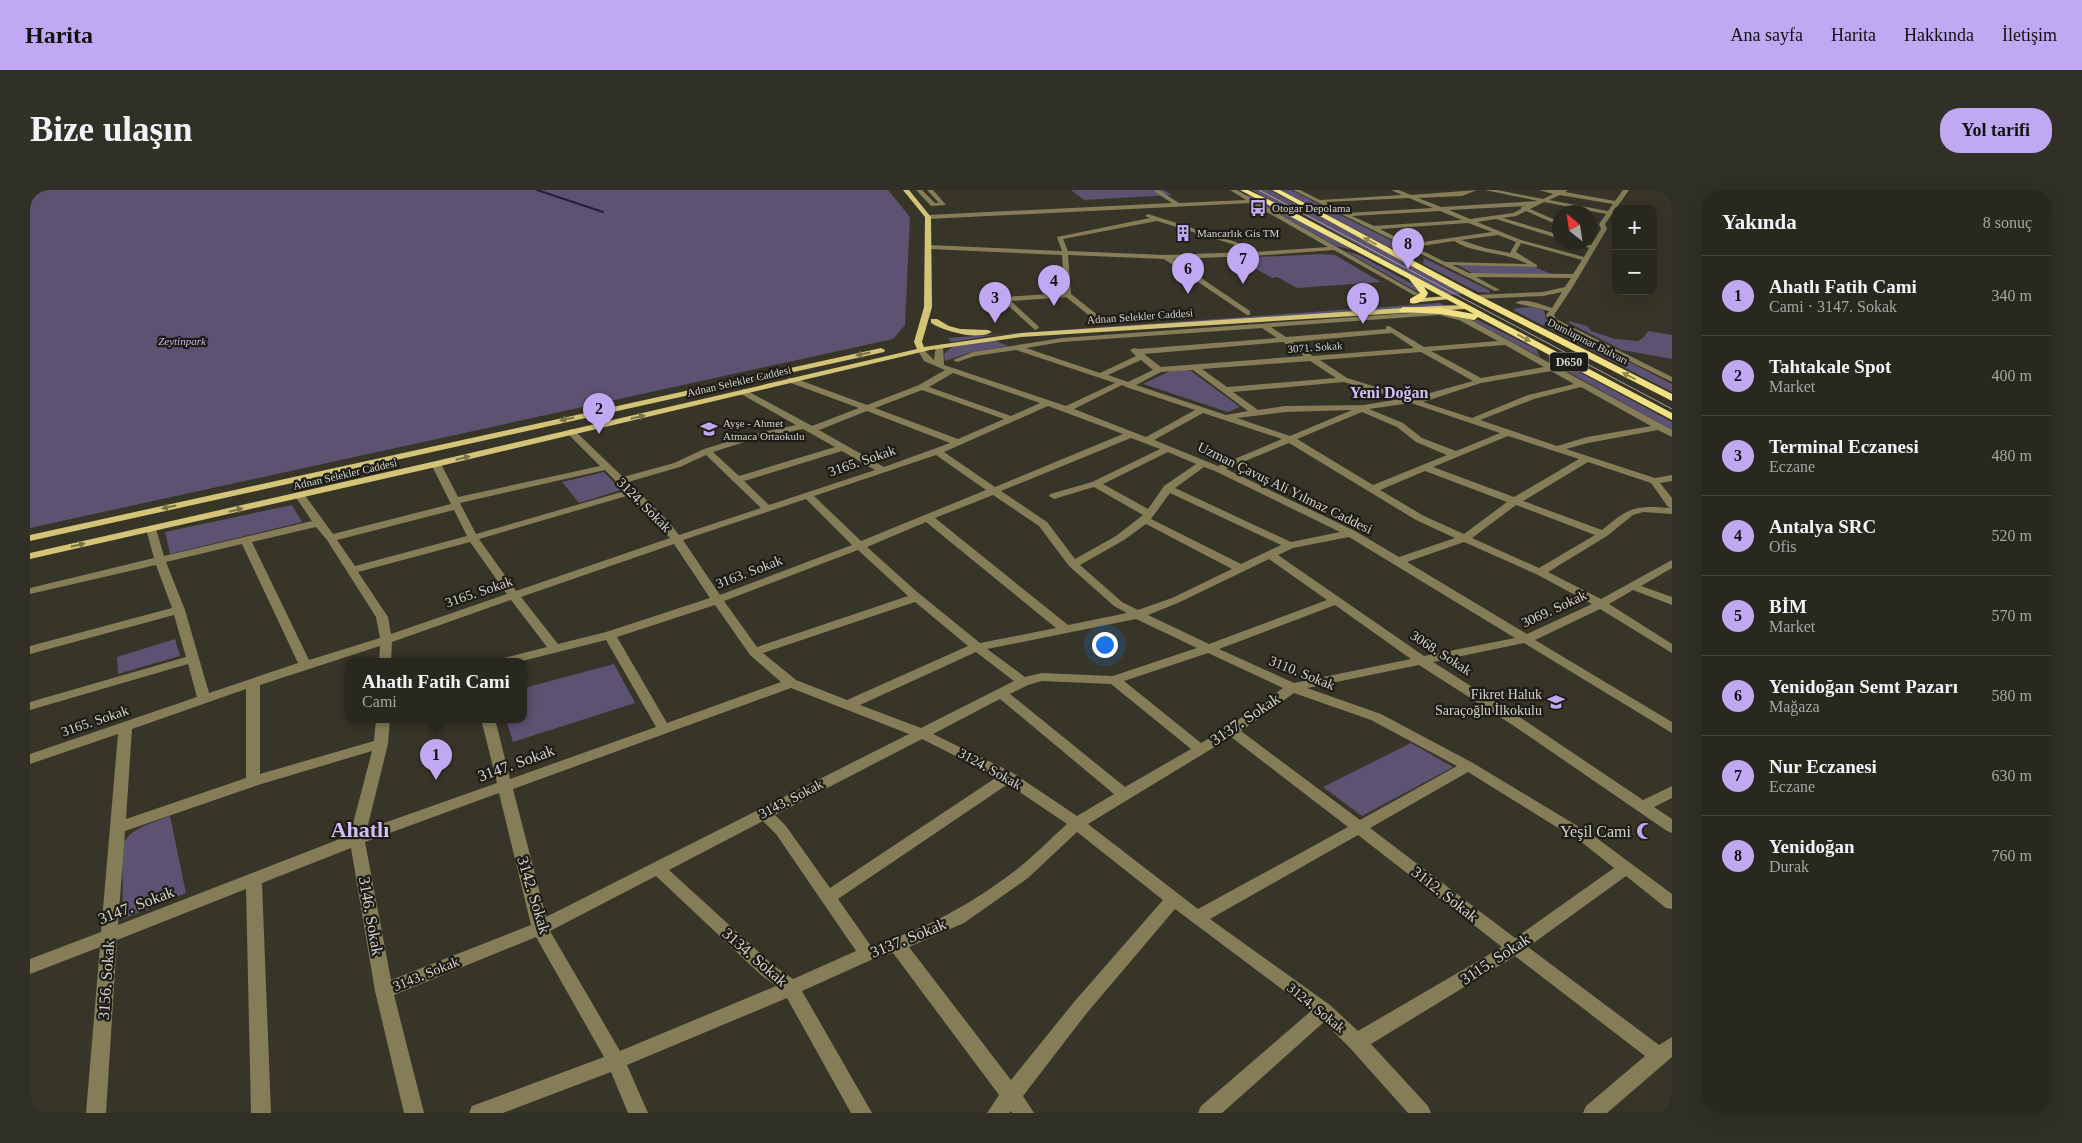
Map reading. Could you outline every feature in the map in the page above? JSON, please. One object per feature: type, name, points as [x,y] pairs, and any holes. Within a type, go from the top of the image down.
[{"type":"highway","name":"Dumlupınar Bulvarı","points":[[1275,190],[1475,297],[1672,398]]},
{"type":"highway","name":"Dumlupınar Bulvarı","points":[[1238,191],[1254,199],[1282,208],[1672,417]]},
{"type":"highway","points":[[1335,248],[1366,254]]},
{"type":"highway","points":[[1418,251],[1418,266]]},
{"type":"highway","points":[[1412,278],[1424,293],[1422,297],[1414,298]]},
{"type":"highway","name":"Dumlupınar Bulvarı","points":[[1448,298],[1475,297]]},
{"type":"highway","points":[[1465,307],[1492,305]]},
{"type":"highway","points":[[1403,310],[1440,311],[1475,317],[1502,326]]},
{"type":"highway","points":[[1540,347],[1549,365]]},
{"type":"main road","points":[[906,190],[928,217],[928,307],[920,346]]},
{"type":"main road","name":"Adnan Selekler Caddesi","points":[[30,538],[988,332],[1247,313],[1414,298],[1448,298]]},
{"type":"main road","points":[[928,307],[936,330]]},
{"type":"main road","name":"Adnan Selekler Caddesi","points":[[939,342],[1362,312],[1465,307]]},
{"type":"main road","name":"Adnan Selekler Caddesi","points":[[934,321],[944,328],[957,331],[988,332]]},
{"type":"main road","name":"Adnan Selekler Caddesi","points":[[30,556],[300,496],[744,392],[898,354],[920,346]]},
{"type":"street","points":[[919,190],[933,205],[943,204],[930,190]]},
{"type":"street","points":[[1296,190],[1497,290]]},
{"type":"street","points":[[1394,190],[1519,242],[1586,259]]},
{"type":"street","points":[[1319,201],[1462,194],[1474,190]]},
{"type":"street","points":[[1482,190],[1552,221]]},
{"type":"street","points":[[1488,190],[1610,213]]},
{"type":"street","points":[[1542,190],[1617,203]]},
{"type":"street","points":[[1373,228],[1468,221],[1514,215],[1565,190]]},
{"type":"street","points":[[1604,229],[1602,224],[1626,190]]},
{"type":"street","points":[[1157,191],[1178,205]]},
{"type":"street","points":[[928,217],[1178,205],[1254,199],[1414,298]]},
{"type":"street","points":[[1346,214],[1538,204]]},
{"type":"street","points":[[1116,207],[1234,243],[1253,254]]},
{"type":"street","points":[[1068,294],[1064,251],[1059,238],[1156,218]]},
{"type":"street","points":[[1497,218],[1552,235]]},
{"type":"street","points":[[1598,240],[1604,229],[1612,226]]},
{"type":"street","points":[[1408,246],[1497,233]]},
{"type":"street","points":[[1455,240],[1484,250],[1518,256]]},
{"type":"street","points":[[1519,242],[1513,253],[1535,266]]},
{"type":"street","points":[[929,246],[1166,257],[1253,254],[1335,248]]},
{"type":"street","points":[[1591,250],[1569,288],[1552,310],[1550,315],[1553,320],[1672,380]]},
{"type":"street","points":[[1166,257],[1247,313]]},
{"type":"street","points":[[1442,263],[1535,266],[1576,276]]},
{"type":"street","points":[[1465,275],[1576,276]]},
{"type":"street","points":[[1475,297],[1543,294],[1569,288]]},
{"type":"street","points":[[1035,328],[1005,299],[1068,294],[1104,323]]},
{"type":"street","points":[[1492,305],[1562,298]]},
{"type":"street","points":[[1513,304],[1535,305],[1552,310]]},
{"type":"street","points":[[1362,312],[1423,350],[1480,381]]},
{"type":"street","points":[[620,481],[677,465],[707,451],[752,438],[808,428],[867,410],[922,387],[973,354],[1062,340],[1439,313],[1461,318],[1672,434]]},
{"type":"street","points":[[1256,320],[1344,380],[1654,481],[1672,478]]},
{"type":"street","points":[[1100,376],[1139,354],[1283,339],[1394,331]]},
{"type":"street","points":[[997,337],[1015,346],[1100,376],[1290,439],[1420,518],[1540,572],[1600,604],[1672,649]]},
{"type":"street","points":[[1118,337],[1159,370]]},
{"type":"street","points":[[939,342],[938,358],[940,366]]},
{"type":"street","name":"3071. Sokak","points":[[1066,409],[1159,370],[1507,342]]},
{"type":"street","points":[[920,346],[927,359]]},
{"type":"street","points":[[898,354],[916,355],[927,359]]},
{"type":"street","name":"Uzman Çavuş Ali Yılmaz Caddesi","points":[[927,359],[940,366],[955,365],[1047,403],[1218,469],[1351,534],[1672,728]]},
{"type":"street","points":[[1224,417],[1285,409],[1366,408],[1423,399],[1480,381],[1549,365]]},
{"type":"street","points":[[1193,366],[1256,413]]},
{"type":"street","points":[[791,380],[867,410],[957,442]]},
{"type":"street","points":[[1226,390],[1344,380]]},
{"type":"street","points":[[1471,421],[1531,397],[1583,384]]},
{"type":"street","points":[[922,387],[1012,419]]},
{"type":"street","points":[[744,392],[883,470]]},
{"type":"street","name":"3165. Sokak","points":[[30,759],[305,665],[386,640],[677,538],[937,452],[1047,403]]},
{"type":"street","points":[[1218,469],[1366,408]]},
{"type":"street","points":[[1366,408],[1400,426],[1419,440],[1457,454]]},
{"type":"street","points":[[1146,441],[1202,410]]},
{"type":"street","points":[[1555,449],[1586,440],[1660,427]]},
{"type":"street","name":"3124. Sokak","points":[[571,432],[677,538],[691,563],[754,652],[776,672],[791,683],[850,704],[922,734],[1008,776],[1077,823],[1173,900],[1324,1012],[1357,1042],[1421,1113]]},
{"type":"street","points":[[1373,489],[1507,433]]},
{"type":"street","name":"3163. Sokak","points":[[520,658],[610,635],[717,600],[859,546],[1129,435]]},
{"type":"street","points":[[737,480],[842,448]]},
{"type":"street","points":[[1054,496],[1095,484],[1167,449]]},
{"type":"street","points":[[707,451],[768,509]]},
{"type":"street","name":"3110. Sokak","points":[[937,452],[1043,524],[1073,564],[1118,604],[1136,615],[1293,687],[1376,717],[1468,766],[1589,840],[1672,903]]},
{"type":"street","points":[[1396,562],[1465,538],[1515,501],[1586,459]]},
{"type":"street","points":[[1073,564],[1120,538],[1147,517],[1168,488],[1203,463]]},
{"type":"street","points":[[436,464],[473,538],[513,595],[555,649]]},
{"type":"street","points":[[331,538],[455,504],[607,467]]},
{"type":"street","points":[[1426,468],[1603,534]]},
{"type":"street","points":[[1654,481],[1672,505]]},
{"type":"street","points":[[1095,484],[1147,517],[1239,568]]},
{"type":"street","points":[[1168,488],[1290,545]]},
{"type":"street","points":[[352,570],[473,538],[631,492]]},
{"type":"street","points":[[300,496],[318,524],[331,538],[382,617],[386,640],[385,658]]},
{"type":"street","points":[[808,496],[859,546],[975,648],[1024,682]]},
{"type":"street","points":[[1540,572],[1603,534],[1629,513],[1643,509],[1672,511]]},
{"type":"street","points":[[928,518],[1065,629]]},
{"type":"street","points":[[30,591],[318,524]]},
{"type":"street","points":[[151,529],[160,561],[179,610],[204,700]]},
{"type":"street","points":[[850,704],[975,648],[1136,615],[1176,600],[1290,545],[1351,534]]},
{"type":"street","points":[[246,541],[305,665]]},
{"type":"street","name":"3068. Sokak","points":[[1269,554],[1422,661],[1519,723],[1672,827]]},
{"type":"street","name":"3069. Sokak","points":[[1293,687],[1526,639],[1600,604],[1672,563]]},
{"type":"street","points":[[1634,586],[1672,600]]},
{"type":"street","points":[[754,652],[917,597]]},
{"type":"street","name":"3143. Sokak","points":[[384,991],[540,928],[1024,682],[1042,678],[1114,680],[1208,649],[1336,601]]},
{"type":"street","points":[[30,650],[179,610]]},
{"type":"street","points":[[610,635],[664,729]]},
{"type":"street","points":[[30,706],[192,659]]},
{"type":"street","points":[[1114,680],[1200,749]]},
{"type":"street","points":[[252,782],[253,683]]},
{"type":"street","name":"3147. Sokak","points":[[30,967],[110,934],[357,839],[791,683]]},
{"type":"street","name":"3137. Sokak","points":[[479,1113],[616,1060],[791,988],[867,954],[897,945],[958,918],[1022,874],[1077,823],[1232,730],[1293,687]]},
{"type":"street","points":[[1001,693],[1125,795]]},
{"type":"street","name":"3146. Sokak","points":[[383,723],[382,744],[357,839],[384,991],[414,1113]]},
{"type":"street","name":"3142. Sokak","points":[[489,723],[540,928],[616,1060],[638,1113]]},
{"type":"street","name":"3156. Sokak","points":[[96,1113],[125,727]]},
{"type":"street","name":"3112. Sokak","points":[[1232,730],[1515,948],[1666,1050]]},
{"type":"street","points":[[117,828],[252,782],[382,744]]},
{"type":"street","points":[[1197,918],[1468,766]]},
{"type":"street","points":[[828,897],[1008,776]]},
{"type":"street","points":[[1643,807],[1672,791]]},
{"type":"street","points":[[764,813],[781,830],[867,954]]},
{"type":"street","name":"3115. Sokak","points":[[1357,1042],[1515,948],[1627,867]]},
{"type":"street","name":"3134. Sokak","points":[[658,869],[767,970],[791,988],[862,1113]]},
{"type":"street","points":[[254,878],[261,1113]]},
{"type":"street","points":[[997,1113],[1012,1097],[1080,1008],[1173,900]]},
{"type":"street","points":[[897,945],[1024,1113]]},
{"type":"street","points":[[1208,1113],[1324,1012]]},
{"type":"street","points":[[1593,1113],[1666,1050]]},
{"type":"green space","name":"Zeytinpark","points":[[30,190],[888,190],[910,217],[905,325],[893,339],[30,528]]},
{"type":"green space","points":[[1071,190],[1164,190],[1172,195],[1084,200]]},
{"type":"green space","points":[[1251,190],[1270,190],[1465,294],[1448,295],[1300,213],[1283,207]]},
{"type":"green space","points":[[1279,190],[1291,190],[1414,252],[1414,260]]},
{"type":"green space","points":[[1246,195],[1283,211],[1354,250],[1336,246]]},
{"type":"green space","points":[[1345,251],[1359,255],[1416,286],[1420,293]]},
{"type":"green space","points":[[1335,255],[1381,282],[1297,288],[1277,277],[1272,278],[1237,258]]},
{"type":"green space","points":[[1424,258],[1489,290],[1490,293],[1478,292],[1423,264]]},
{"type":"green space","points":[[1456,264],[1535,267],[1551,274],[1472,273]]},
{"type":"green space","points":[[1440,303],[1445,306],[996,335],[951,342],[948,338]]},
{"type":"green space","points":[[1530,307],[1544,310],[1546,319],[1672,384],[1672,392],[1513,310]]},
{"type":"green space","points":[[1474,318],[1536,349],[1540,357],[1470,319]]},
{"type":"green space","points":[[1569,321],[1587,326],[1591,331],[1615,339],[1638,341],[1648,331],[1672,335],[1672,359],[1622,350],[1569,323]]},
{"type":"green space","points":[[994,340],[1008,346],[969,353],[945,361],[944,354],[952,347]]},
{"type":"green space","points":[[1548,355],[1672,422],[1672,430],[1552,363]]},
{"type":"green space","points":[[1170,371],[1191,371],[1240,407],[1228,412],[1143,384]]},
{"type":"green space","points":[[604,472],[621,490],[579,503],[562,482]]},
{"type":"green space","points":[[292,505],[302,522],[170,554],[165,532]]},
{"type":"green space","points":[[175,639],[180,656],[118,674],[117,657]]},
{"type":"green space","points":[[614,664],[635,703],[513,742],[507,723],[527,723],[527,687]]},
{"type":"green space","points":[[1411,743],[1453,767],[1362,816],[1323,787]]},
{"type":"green space","points":[[170,816],[186,893],[123,919],[122,846],[125,840],[136,830]]},
{"type":"waterway","points":[[537,190],[603,212]]},
{"type":"tram line","points":[[1259,190],[1672,409]]},
{"type":"place","name":"Otogar Depolama","points":[[1258,208]]},
{"type":"place","name":"Mancarlık Gis TM","points":[[1183,233]]},
{"type":"place","name":"Yenidoğan","points":[[1408,269]]},
{"type":"place","name":"Nur Eczanesi","points":[[1243,284]]},
{"type":"place","name":"Yenidoğan Semt Pazarı","points":[[1188,294]]},
{"type":"place","name":"Antalya SRC","points":[[1054,306]]},
{"type":"place","name":"Terminal Eczanesi","points":[[995,323]]},
{"type":"place","name":"BİM","points":[[1363,324]]},
{"type":"place","name":"Ayşe - Ahmet Atmaca Ortaokulu","points":[[709,429]]},
{"type":"place","name":"Tahtakale Spot","points":[[599,434]]},
{"type":"place","name":"Fikret Haluk Saraçoğlu İlkokulu","points":[[1556,702]]},
{"type":"place","name":"Ahatlı Fatih Cami","points":[[436,780]]},
{"type":"place","name":"Yeşil Cami","points":[[1645,831]]},
{"type":"district","name":"Yeni Doğan","points":[[1389,392]]},
{"type":"district","name":"Ahatlı","points":[[360,829]]}]
